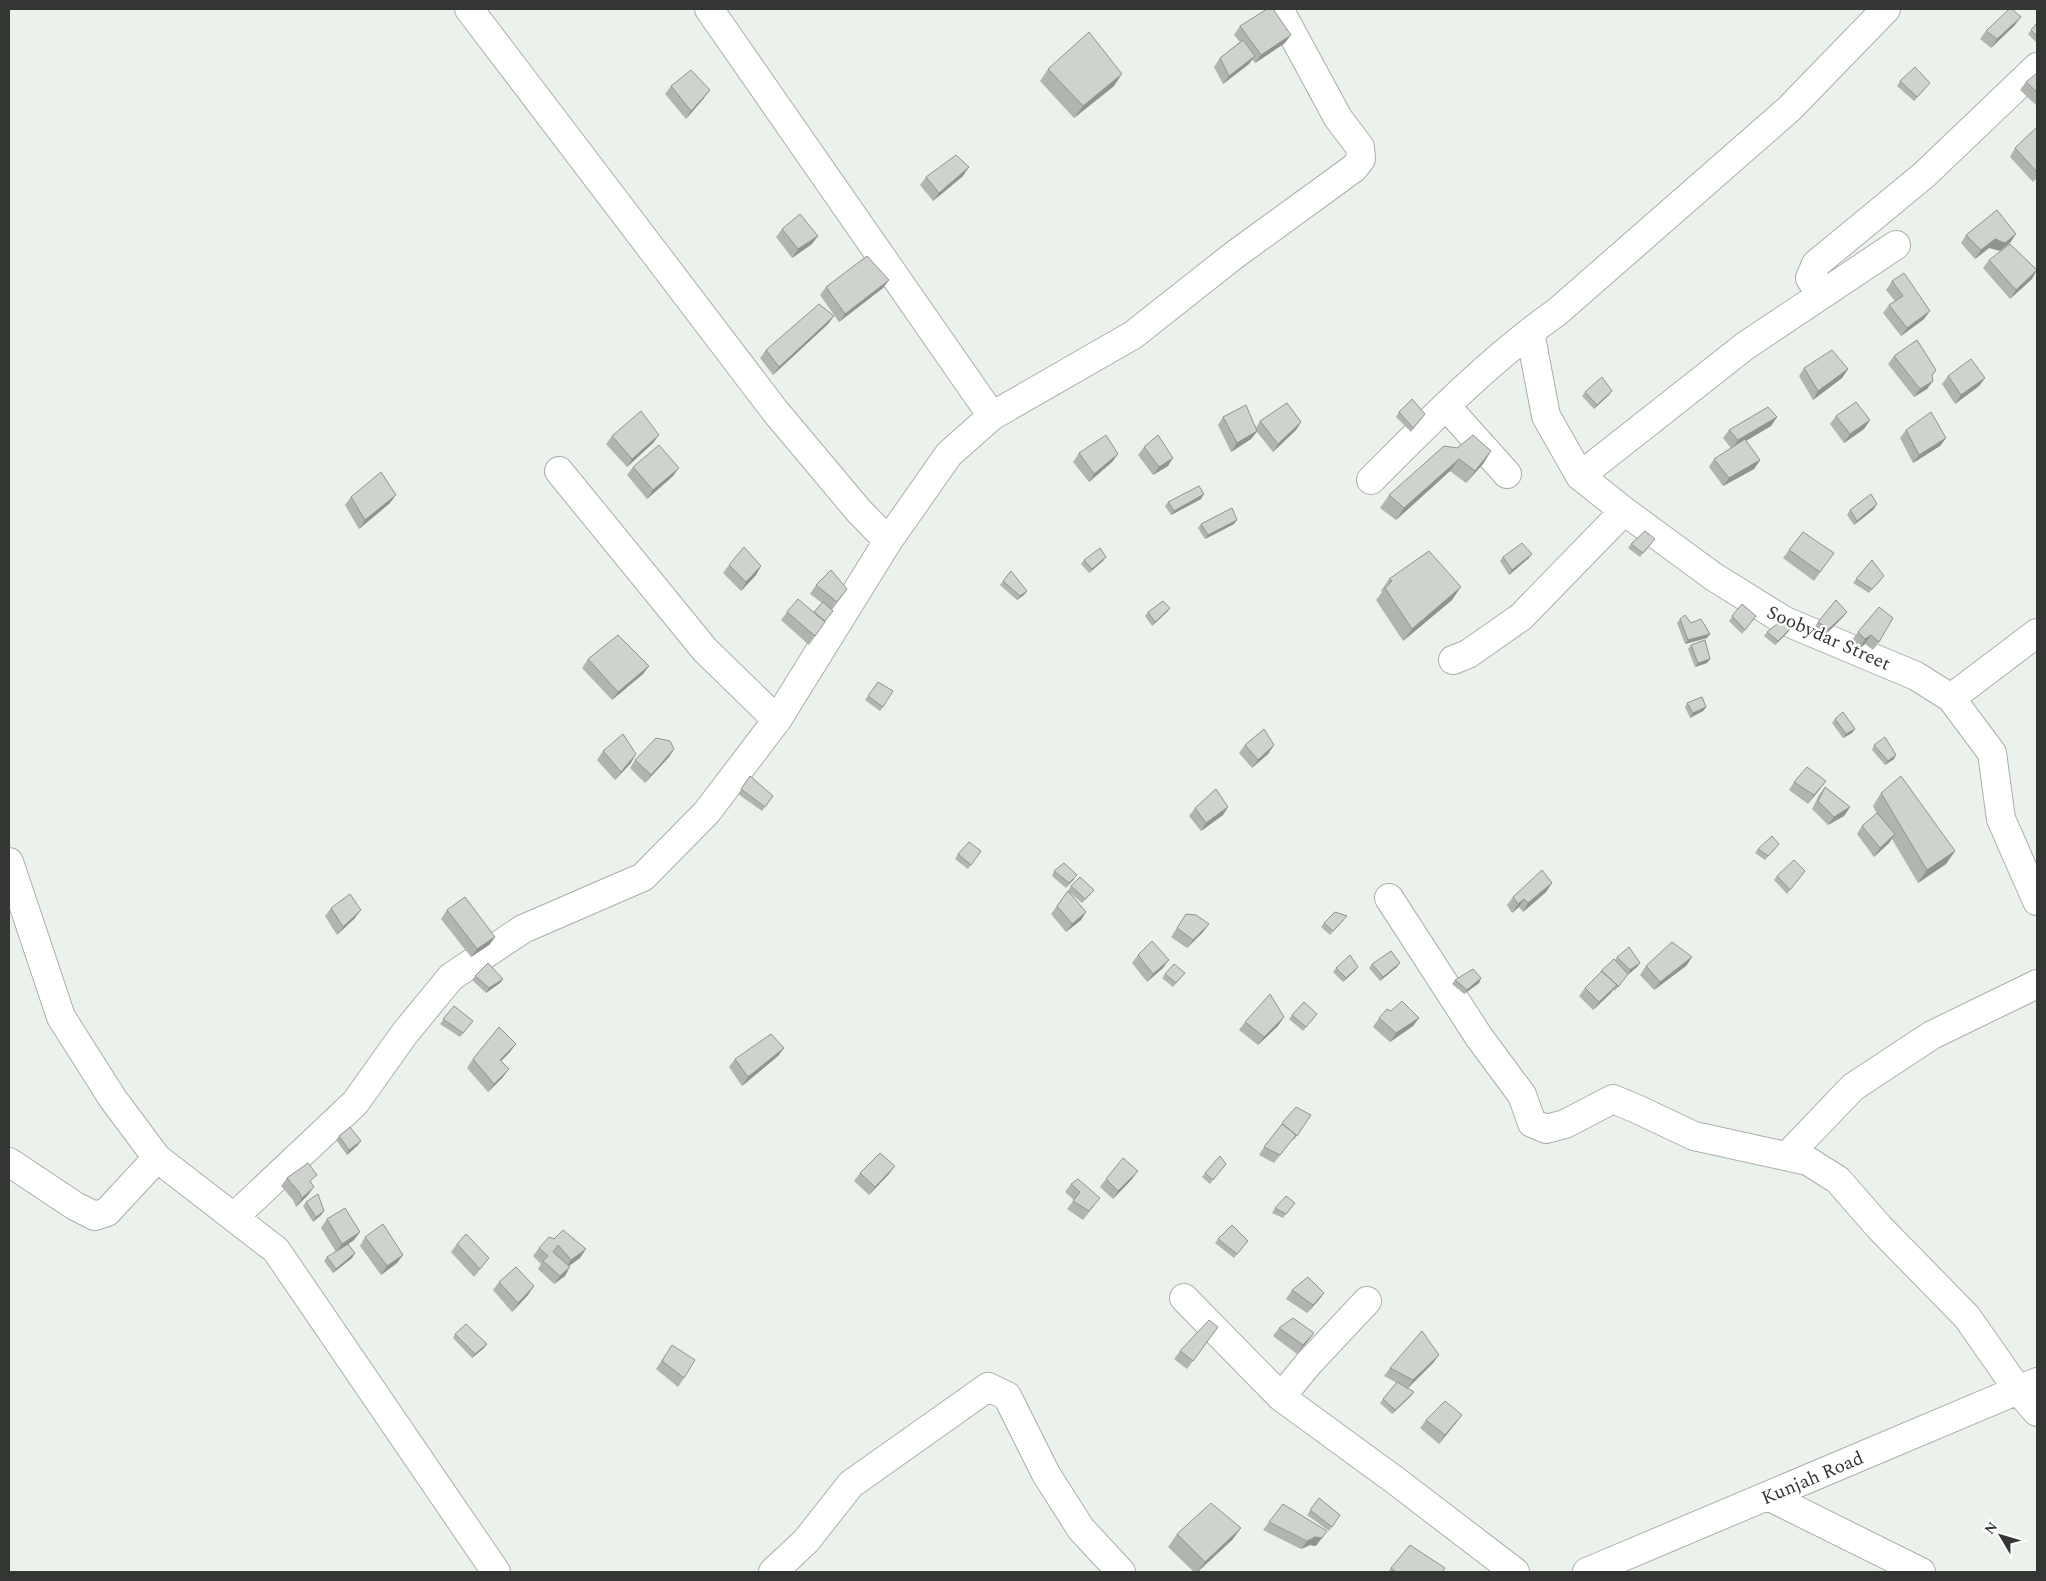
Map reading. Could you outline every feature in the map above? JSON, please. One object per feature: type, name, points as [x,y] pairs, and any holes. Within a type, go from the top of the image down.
[{"type":"street","points":[[468,9],[775,411],[858,510],[888,541]]},
{"type":"street","points":[[709,9],[992,416]]},
{"type":"street","points":[[234,1217],[355,1103],[405,1033],[451,977],[523,929],[643,877],[707,812],[777,720],[888,541],[949,454],[992,416],[1133,335],[1233,256],[1354,168],[1361,159],[1360,147],[1338,118],[1279,9]]},
{"type":"street","points":[[1371,480],[1446,406],[1530,332],[1557,312],[1789,108],[1886,9]]},
{"type":"street","points":[[1820,294],[1810,278],[1816,264],[1924,175],[2037,67]]},
{"type":"street","points":[[1580,476],[1745,346],[1820,294],[1896,245]]},
{"type":"street","name":"Soobydar Street","points":[[1530,332],[1546,416],[1580,476],[1714,578],[1785,621],[1916,676],[1951,698],[1992,753],[2001,819],[2037,901]]},
{"type":"street","points":[[1446,406],[1507,474]]},
{"type":"street","points":[[559,471],[705,650],[777,720]]},
{"type":"street","points":[[1453,660],[1468,654],[1520,617],[1624,511]]},
{"type":"street","points":[[1951,698],[2037,633]]},
{"type":"street","points":[[9,862],[62,1017],[113,1099],[157,1158],[276,1250],[496,1572]]},
{"type":"street","points":[[1389,898],[1479,1037],[1522,1096],[1532,1124],[1546,1129],[1565,1124],[1612,1099],[1694,1136],[1808,1161],[1838,1180],[1879,1227],[1967,1317],[2028,1386],[2037,1412]]},
{"type":"street","points":[[1787,1156],[1853,1087],[1932,1035],[2037,984]]},
{"type":"street","points":[[9,1162],[74,1206],[95,1216],[106,1212],[157,1158]]},
{"type":"street","points":[[1184,1298],[1281,1397],[1396,1481],[1515,1572]]},
{"type":"street","points":[[1281,1397],[1308,1364],[1367,1301]]},
{"type":"street","name":"Kunjah Road","points":[[1587,1572],[2028,1386]]},
{"type":"street","points":[[773,1572],[806,1542],[851,1484],[988,1387],[1007,1396],[1046,1474],[1080,1529],[1121,1572]]},
{"type":"street","points":[[1768,1496],[1922,1572]]},
{"type":"building","points":[[1267,9],[1273,9],[1291,35],[1261,55],[1240,26]]},
{"type":"building","points":[[2009,9],[2012,9],[2021,17],[1997,39],[1986,31]]},
{"type":"building","points":[[2037,23],[2037,36],[2031,30]]},
{"type":"building","points":[[1089,32],[1122,74],[1083,106],[1048,69]]},
{"type":"building","points":[[1243,40],[1255,56],[1229,76],[1220,58]]},
{"type":"building","points":[[1915,67],[1930,83],[1917,97],[1900,81]]},
{"type":"building","points":[[691,70],[710,90],[691,111],[671,86]]},
{"type":"building","points":[[2037,73],[2037,92],[2026,82]]},
{"type":"building","points":[[2037,127],[2037,172],[2015,148]]},
{"type":"building","points":[[956,155],[969,167],[939,193],[926,177]]},
{"type":"building","points":[[1997,210],[2016,234],[2005,243],[1995,239],[1981,250],[1966,235]]},
{"type":"building","points":[[800,214],[818,236],[798,249],[782,229]]},
{"type":"building","points":[[2010,244],[2037,270],[2016,290],[1989,260]]},
{"type":"building","points":[[867,256],[889,280],[845,314],[826,287]]},
{"type":"building","points":[[1904,273],[1930,311],[1907,328],[1889,305],[1903,296],[1892,281]]},
{"type":"building","points":[[819,304],[834,316],[779,367],[766,350]]},
{"type":"building","points":[[1917,340],[1936,370],[1932,375],[1933,381],[1920,389],[1894,356]]},
{"type":"building","points":[[1832,350],[1848,369],[1818,391],[1804,368]]},
{"type":"building","points":[[1971,359],[1985,378],[1961,395],[1948,376]]},
{"type":"building","points":[[1602,377],[1612,391],[1597,405],[1585,392]]},
{"type":"building","points":[[1412,399],[1425,414],[1413,428],[1399,412]]},
{"type":"building","points":[[1856,402],[1870,420],[1850,434],[1836,416]]},
{"type":"building","points":[[1287,403],[1301,422],[1278,444],[1260,421]]},
{"type":"building","points":[[1246,405],[1257,431],[1237,443],[1223,417]]},
{"type":"building","points":[[1768,407],[1777,417],[1738,440],[1729,430]]},
{"type":"building","points":[[641,411],[659,435],[632,459],[612,436]]},
{"type":"building","points":[[1931,412],[1946,438],[1919,455],[1906,430]]},
{"type":"building","points":[[1106,435],[1118,454],[1094,474],[1079,453]]},
{"type":"building","points":[[1158,435],[1173,458],[1159,467],[1144,447]]},
{"type":"building","points":[[1473,435],[1491,451],[1475,471],[1459,459],[1404,508],[1389,495],[1444,446],[1457,448]]},
{"type":"building","points":[[1745,439],[1760,460],[1729,478],[1714,459]]},
{"type":"building","points":[[659,445],[679,468],[653,490],[633,467]]},
{"type":"building","points":[[381,472],[396,495],[365,520],[351,497]]},
{"type":"building","points":[[1199,486],[1204,494],[1174,511],[1168,502]]},
{"type":"building","points":[[1871,494],[1877,504],[1857,521],[1850,510]]},
{"type":"building","points":[[1232,508],[1237,520],[1208,535],[1201,524]]},
{"type":"building","points":[[1645,531],[1655,539],[1643,553],[1631,544]]},
{"type":"building","points":[[1803,532],[1834,553],[1820,572],[1789,550]]},
{"type":"building","points":[[1522,543],[1532,554],[1512,570],[1503,557]]},
{"type":"building","points":[[744,547],[761,566],[746,582],[729,565]]},
{"type":"building","points":[[1100,548],[1106,557],[1092,569],[1084,560]]},
{"type":"building","points":[[1429,551],[1461,587],[1412,629],[1385,588],[1392,581],[1389,579]]},
{"type":"building","points":[[1872,560],[1884,576],[1872,589],[1856,579]]},
{"type":"building","points":[[831,570],[847,589],[837,602],[816,585]]},
{"type":"building","points":[[1011,571],[1027,591],[1020,596],[1003,581]]},
{"type":"building","points":[[798,599],[825,622],[815,636],[787,612]]},
{"type":"building","points":[[1836,600],[1847,612],[1829,629],[1818,622]]},
{"type":"building","points":[[1163,601],[1170,608],[1155,622],[1148,612]]},
{"type":"building","points":[[823,602],[833,611],[825,621],[814,612]]},
{"type":"building","points":[[1742,604],[1756,616],[1745,630],[1732,616]]},
{"type":"building","points":[[1879,607],[1893,618],[1879,642],[1871,635],[1865,639],[1858,632]]},
{"type":"building","points":[[1685,615],[1691,623],[1701,619],[1710,634],[1688,640],[1680,619]]},
{"type":"building","points":[[1783,619],[1791,628],[1778,641],[1767,632]]},
{"type":"building","points":[[618,635],[649,666],[618,692],[588,659]]},
{"type":"building","points":[[1705,640],[1710,659],[1698,663],[1691,645]]},
{"type":"building","points":[[878,682],[893,691],[883,707],[868,696]]},
{"type":"building","points":[[1702,697],[1706,707],[1693,713],[1687,703]]},
{"type":"building","points":[[1843,712],[1855,729],[1846,734],[1835,719]]},
{"type":"building","points":[[1264,729],[1274,745],[1258,760],[1245,745]]},
{"type":"building","points":[[623,734],[636,754],[621,772],[603,751]]},
{"type":"building","points":[[1885,737],[1896,755],[1888,761],[1874,745]]},
{"type":"building","points":[[656,738],[670,741],[674,749],[651,775],[635,760]]},
{"type":"building","points":[[1807,767],[1826,781],[1814,795],[1794,782]]},
{"type":"building","points":[[750,776],[773,796],[765,807],[741,789]]},
{"type":"building","points":[[1901,776],[1955,851],[1927,870],[1881,793]]},
{"type":"building","points":[[1825,787],[1850,807],[1834,817],[1818,801]]},
{"type":"building","points":[[1216,789],[1228,807],[1206,823],[1195,808]]},
{"type":"building","points":[[1877,813],[1895,834],[1880,848],[1862,826]]},
{"type":"building","points":[[1772,836],[1779,844],[1768,856],[1758,849]]},
{"type":"building","points":[[969,842],[981,851],[971,865],[958,854]]},
{"type":"building","points":[[1794,860],[1805,871],[1790,890],[1777,876]]},
{"type":"building","points":[[1064,863],[1077,875],[1069,883],[1054,871]]},
{"type":"building","points":[[1542,870],[1552,883],[1528,903],[1524,899],[1518,904],[1513,897]]},
{"type":"building","points":[[1080,877],[1094,890],[1085,899],[1071,886]]},
{"type":"building","points":[[1068,891],[1086,912],[1072,924],[1057,906]]},
{"type":"building","points":[[350,894],[361,910],[343,927],[331,908]]},
{"type":"building","points":[[465,897],[495,937],[477,949],[447,910]]},
{"type":"building","points":[[1335,912],[1347,916],[1333,931],[1324,923]]},
{"type":"building","points":[[1186,914],[1196,915],[1209,924],[1193,940],[1177,928]]},
{"type":"building","points":[[1152,941],[1169,960],[1153,974],[1138,955]]},
{"type":"building","points":[[1672,942],[1692,957],[1660,982],[1646,966]]},
{"type":"building","points":[[1629,947],[1640,963],[1630,970],[1617,957]]},
{"type":"building","points":[[1391,951],[1400,963],[1383,977],[1372,964]]},
{"type":"building","points":[[1350,955],[1358,967],[1346,978],[1336,968]]},
{"type":"building","points":[[1614,959],[1628,974],[1618,987],[1601,971]]},
{"type":"building","points":[[488,963],[503,979],[489,988],[475,976]]},
{"type":"building","points":[[1174,964],[1185,973],[1176,983],[1165,974]]},
{"type":"building","points":[[1473,969],[1481,978],[1467,990],[1455,980]]},
{"type":"building","points":[[1602,971],[1617,985],[1599,1002],[1585,988]]},
{"type":"building","points":[[1270,994],[1284,1017],[1264,1037],[1245,1022]]},
{"type":"building","points":[[1402,1001],[1419,1018],[1396,1033],[1379,1018],[1387,1009],[1391,1011]]},
{"type":"building","points":[[1304,1002],[1317,1014],[1306,1027],[1292,1015]]},
{"type":"building","points":[[454,1006],[473,1021],[463,1033],[443,1019]]},
{"type":"building","points":[[499,1027],[516,1044],[500,1060],[509,1069],[494,1084],[473,1059]]},
{"type":"building","points":[[771,1034],[784,1048],[748,1077],[735,1059]]},
{"type":"building","points":[[1296,1107],[1311,1115],[1297,1136],[1282,1123]]},
{"type":"building","points":[[1282,1124],[1296,1135],[1280,1155],[1264,1147]]},
{"type":"building","points":[[350,1127],[361,1141],[349,1150],[339,1136]]},
{"type":"building","points":[[880,1153],[895,1166],[875,1187],[860,1173]]},
{"type":"building","points":[[1220,1156],[1226,1164],[1213,1180],[1205,1173]]},
{"type":"building","points":[[1123,1158],[1138,1171],[1118,1191],[1106,1179]]},
{"type":"building","points":[[308,1163],[317,1175],[310,1181],[314,1187],[302,1198],[287,1178]]},
{"type":"building","points":[[1078,1179],[1100,1198],[1089,1211],[1073,1201],[1080,1192],[1071,1184]]},
{"type":"building","points":[[318,1194],[324,1211],[316,1217],[306,1202]]},
{"type":"building","points":[[1286,1196],[1295,1203],[1286,1214],[1275,1208]]},
{"type":"building","points":[[345,1208],[360,1232],[342,1244],[327,1219]]},
{"type":"building","points":[[383,1224],[403,1255],[387,1266],[365,1237]]},
{"type":"building","points":[[1232,1225],[1248,1241],[1237,1254],[1218,1239]]},
{"type":"building","points":[[563,1230],[586,1249],[571,1260],[558,1245],[553,1252],[570,1267],[560,1276],[543,1261],[548,1256],[539,1248],[549,1237],[554,1239]]},
{"type":"building","points":[[466,1234],[489,1258],[480,1269],[457,1244]]},
{"type":"building","points":[[348,1244],[355,1253],[336,1269],[327,1257]]},
{"type":"building","points":[[516,1267],[534,1286],[518,1303],[499,1282]]},
{"type":"building","points":[[1308,1277],[1324,1293],[1313,1305],[1292,1290]]},
{"type":"building","points":[[1293,1318],[1314,1333],[1303,1345],[1279,1328]]},
{"type":"building","points":[[1209,1320],[1218,1327],[1193,1361],[1180,1351]]},
{"type":"building","points":[[466,1324],[487,1344],[475,1354],[455,1334]]},
{"type":"building","points":[[1422,1331],[1439,1355],[1413,1380],[1390,1368]]},
{"type":"building","points":[[672,1345],[695,1360],[684,1378],[662,1361]]},
{"type":"building","points":[[1397,1382],[1414,1392],[1395,1410],[1383,1399]]},
{"type":"building","points":[[1445,1401],[1462,1415],[1445,1435],[1426,1420]]},
{"type":"building","points":[[1319,1498],[1340,1515],[1332,1527],[1310,1510]]},
{"type":"building","points":[[1211,1503],[1241,1528],[1205,1562],[1177,1534]]},
{"type":"building","points":[[1283,1504],[1327,1531],[1322,1538],[1315,1537],[1307,1541],[1269,1522]]},
{"type":"building","points":[[1410,1545],[1445,1568],[1442,1572],[1396,1572],[1391,1568]]}]
